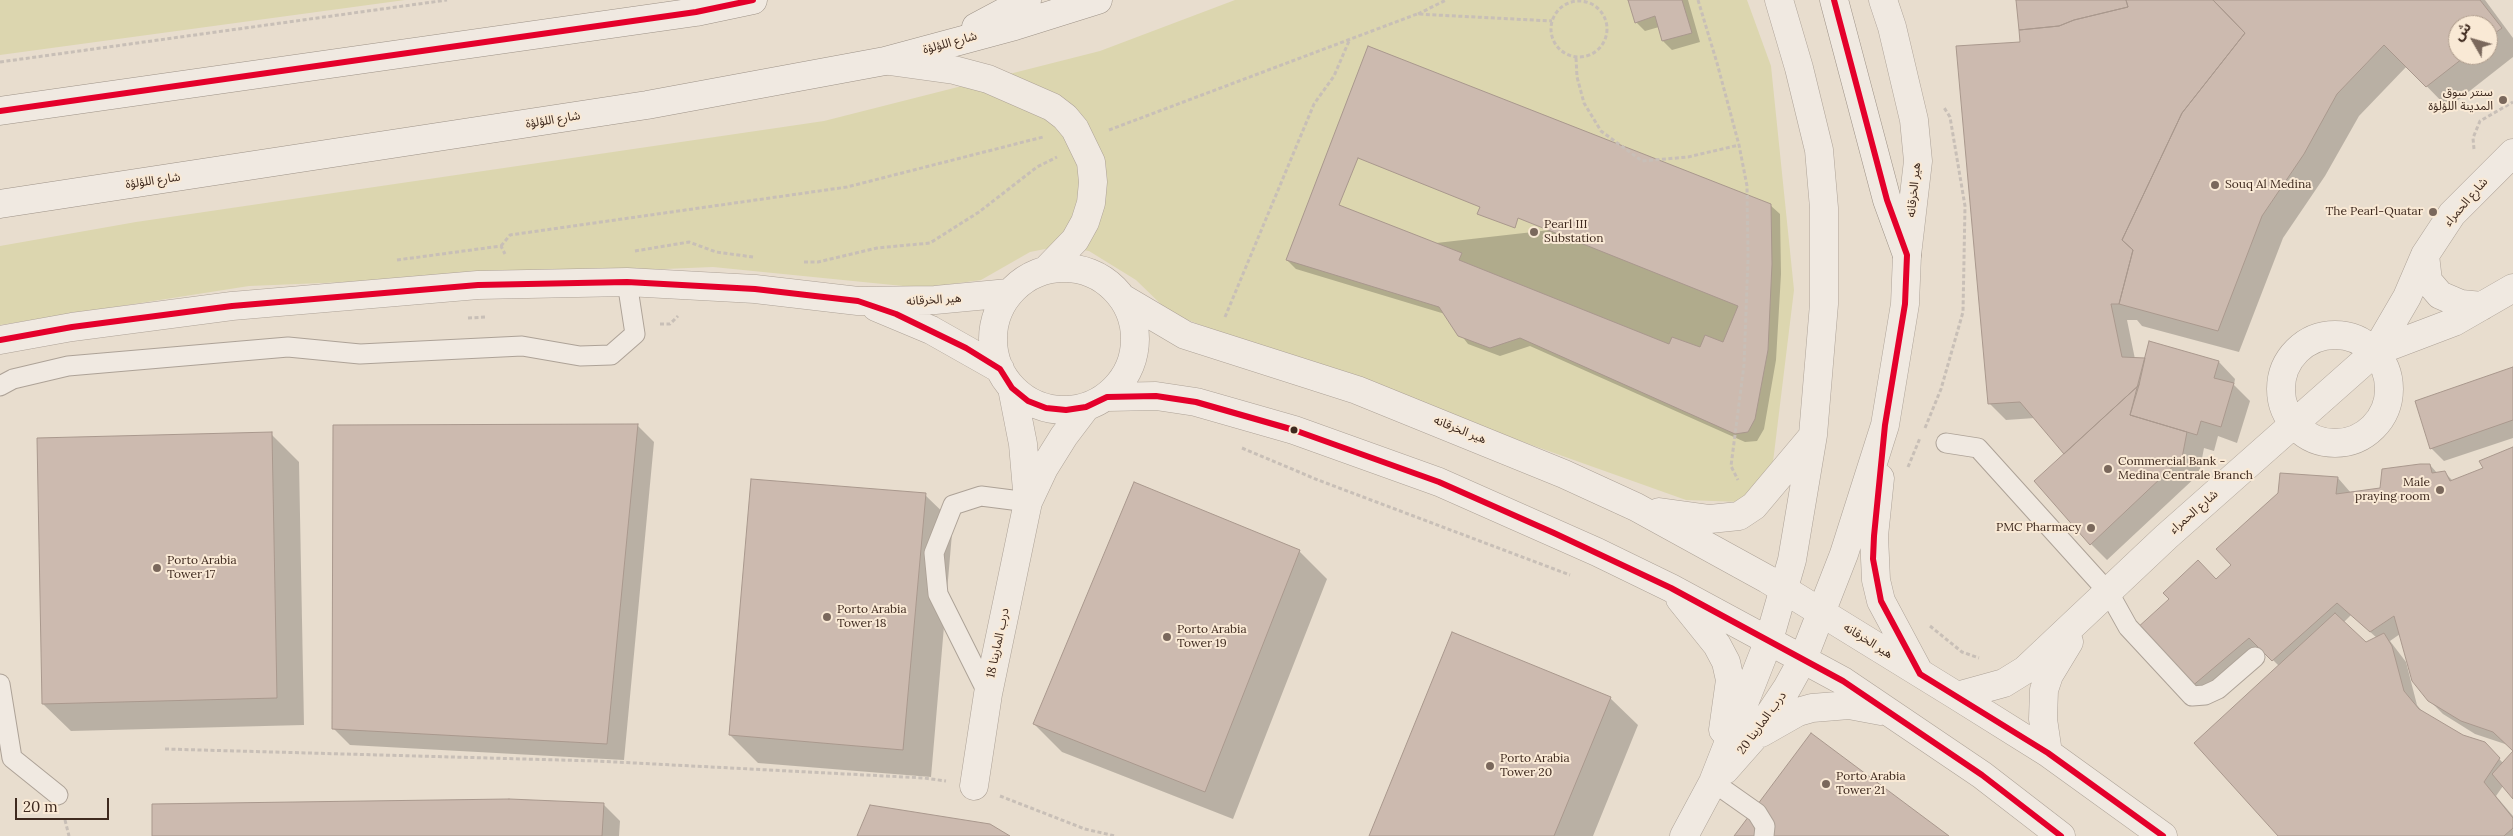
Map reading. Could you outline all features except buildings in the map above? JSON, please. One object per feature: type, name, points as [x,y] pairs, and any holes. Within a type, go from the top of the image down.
[{"type":"street","points":[[0,111],[696,12],[753,0]]},
{"type":"street","points":[[949,42],[1012,6],[1027,0]]},
{"type":"street","name":"شارع اللؤلؤة","points":[[0,204],[647,105],[885,61],[949,42],[1015,26],[1098,0]]},
{"type":"street","points":[[1769,640],[1792,560],[1813,435],[1824,304],[1824,208],[1819,150],[1799,68],[1779,0]]},
{"type":"street","points":[[1834,0],[1887,200],[1907,255]]},
{"type":"street","name":"هير الخرقانه","points":[[1803,658],[1822,613],[1885,424],[1905,304],[1907,255],[1918,161],[1917,145],[1914,120],[1892,27],[1883,0]]},
{"type":"street","points":[[885,61],[919,64],[988,79],[1052,107],[1065,116],[1080,136],[1091,162],[1093,182],[1091,203],[1085,222],[1075,240],[1046,270]]},
{"type":"street","name":"شارع الحمراء","points":[[1957,696],[2004,683],[2026,670],[2166,537],[2374,352],[2406,297],[2426,256],[2452,214],[2513,154]]},
{"type":"street","points":[[2426,256],[2428,282],[2440,295],[2461,304],[2482,306]]},
{"type":"street","points":[[1096,402],[1125,377],[1135,351],[1134,324],[1124,299],[1109,283],[1089,272],[1068,267],[1046,270],[1026,279],[1009,293],[999,310],[994,329],[994,349],[1006,378],[1028,401],[1046,408],[1066,410],[1096,402],[1156,396],[1196,402],[1294,430],[1439,482],[1597,552],[1671,588],[1803,658],[1843,681],[1982,775],[2061,836]]},
{"type":"street","name":"هير الخرقانه","points":[[0,340],[72,327],[232,306],[478,285],[627,282],[756,289],[858,301],[935,300],[1009,293]]},
{"type":"street","name":"شارع الحمراء","points":[[2374,352],[2425,335],[2454,322],[2513,288]]},
{"type":"street","name":"هير الخرقانه","points":[[1124,299],[1184,334],[1212,345],[1357,390],[1538,462],[1636,507],[1784,590],[1957,696],[2048,753],[2163,836]]},
{"type":"street","name":"هير الخرقانه","points":[[858,301],[931,330],[1006,378]]},
{"type":"street","points":[[2337,335],[2364,343],[2384,365],[2389,380],[2389,396],[2385,411],[2376,425],[2364,436],[2350,442],[2334,444],[2318,442],[2304,435],[2292,424],[2285,412],[2281,399],[2280,385],[2283,372],[2298,348],[2323,336],[2337,335]]},
{"type":"street","name":"درب المارينا 18","points":[[1006,378],[1023,444],[1028,502]]},
{"type":"street","name":"درب المارينا 18","points":[[974,786],[988,694],[1028,502],[1044,468],[1064,436],[1096,402]]},
{"type":"street","points":[[1885,424],[1874,536],[1876,580],[1881,601],[1920,674]]},
{"type":"street","points":[[1636,507],[1687,518],[1710,519],[1739,516],[1754,506],[1813,435]]},
{"type":"street","points":[[1671,588],[1717,645],[1726,662],[1730,680],[1713,782]]},
{"type":"street","name":"شارع الحمراء","points":[[2048,753],[2044,719],[2044,690],[2061,652],[2103,597]]},
{"type":"street","name":"درب المارينا 20","points":[[1684,836],[1713,782],[1769,640]]},
{"type":"street","name":"درب المارينا 20","points":[[1713,782],[1755,736],[1787,688],[1803,658]]},
{"type":"street","points":[[1755,736],[1798,712],[1820,707],[1849,705],[1889,712]]},
{"type":"lane","points":[[0,386],[13,379],[68,366],[288,348],[360,354],[522,346],[580,356],[611,355],[635,334],[627,282]]},
{"type":"lane","points":[[1946,443],[1978,448],[2128,627],[2192,696],[2205,695],[2218,689],[2255,657]]},
{"type":"lane","points":[[988,694],[938,594],[934,553],[953,505],[981,496],[1028,502]]},
{"type":"lane","points":[[0,684],[12,758],[58,795]]},
{"type":"lane","points":[[1713,782],[1757,813],[1765,826],[1764,836]]},
{"type":"path","points":[[0,62],[447,0]]},
{"type":"path","points":[[393,260],[501,246],[510,235],[847,187],[1109,130],[1349,41],[1417,14],[1446,0]]},
{"type":"path","points":[[1578,0],[1588,1],[1606,18],[1607,34],[1605,42],[1593,54],[1576,58],[1568,55],[1556,45],[1551,29],[1552,21],[1562,6],[1578,0]]},
{"type":"path","points":[[1698,0],[1718,63],[1739,145],[1747,186],[1748,259],[1744,366],[1731,466],[1740,484]]},
{"type":"path","points":[[1417,14],[1552,21]]},
{"type":"path","points":[[1212,345],[1314,104],[1334,76],[1349,41]]},
{"type":"path","points":[[1576,58],[1577,77],[1584,103],[1601,131],[1642,161],[1688,157],[1739,145]]},
{"type":"path","points":[[2474,154],[2473,138],[2480,120],[2513,102]]},
{"type":"path","points":[[1906,471],[1941,389],[1962,312],[1965,206],[1950,117],[1941,103]]},
{"type":"path","points":[[794,261],[818,262],[877,248],[930,243],[980,212],[1080,136]]},
{"type":"path","points":[[630,251],[689,242],[716,252],[755,257]]},
{"type":"path","points":[[501,246],[509,260]]},
{"type":"path","points":[[467,318],[496,316]]},
{"type":"path","points":[[634,326],[670,324],[676,317],[685,316]]},
{"type":"path","points":[[1235,446],[1318,480],[1577,577]]},
{"type":"path","points":[[1927,624],[1962,652],[1983,660]]},
{"type":"path","points":[[165,749],[596,761],[924,778],[974,786],[1085,828],[1115,836]]},
{"type":"shaded area","points":[[0,0],[405,0],[0,55]]},
{"type":"shaded area","points":[[1235,0],[1747,0],[1771,66],[1794,290],[1773,462],[1740,502],[1686,500],[1254,346],[1170,313],[1136,280],[1089,251],[1060,246],[1030,252],[981,280],[923,288],[713,267],[249,286],[0,325],[0,246],[136,222],[824,121],[1100,51]]},
{"type":"transit line","points":[[0,111],[696,12],[753,0]]},
{"type":"transit line","points":[[1834,0],[1887,200],[1907,255],[1905,304],[1885,425],[1874,536],[1873,559],[1881,601],[1920,674],[2048,753],[2163,836]]},
{"type":"transit line","points":[[0,340],[72,327],[232,306],[478,285],[627,282],[755,289],[858,301],[896,314],[966,348],[1000,369],[1012,388],[1028,401],[1046,408],[1066,410],[1086,407],[1107,397],[1156,396],[1196,402],[1294,430],[1439,482],[1554,533],[1671,588],[1843,681],[1982,775],[2061,836]]},
{"type":"place","name":"سنتر سوق المدينة اللؤلؤة","points":[[2503,100]]},
{"type":"place","name":"Souq Al Medina","points":[[2215,185]]},
{"type":"place","name":"The Pearl-Quatar","points":[[2433,212]]},
{"type":"place","name":"Pearl III Substation","points":[[1534,232]]},
{"type":"place","name":"Commercial Bank - Medina Centrale Branch","points":[[2108,469]]},
{"type":"place","name":"Male praying room","points":[[2440,490]]},
{"type":"place","name":"PMC Pharmacy","points":[[2091,528]]},
{"type":"place","name":"Porto Arabia Tower 17","points":[[157,568]]},
{"type":"place","name":"Porto Arabia Tower 18","points":[[827,617]]},
{"type":"place","name":"Porto Arabia Tower 19","points":[[1167,637]]},
{"type":"place","name":"Porto Arabia Tower 20","points":[[1490,766]]},
{"type":"place","name":"Porto Arabia Tower 21","points":[[1826,784]]}]
